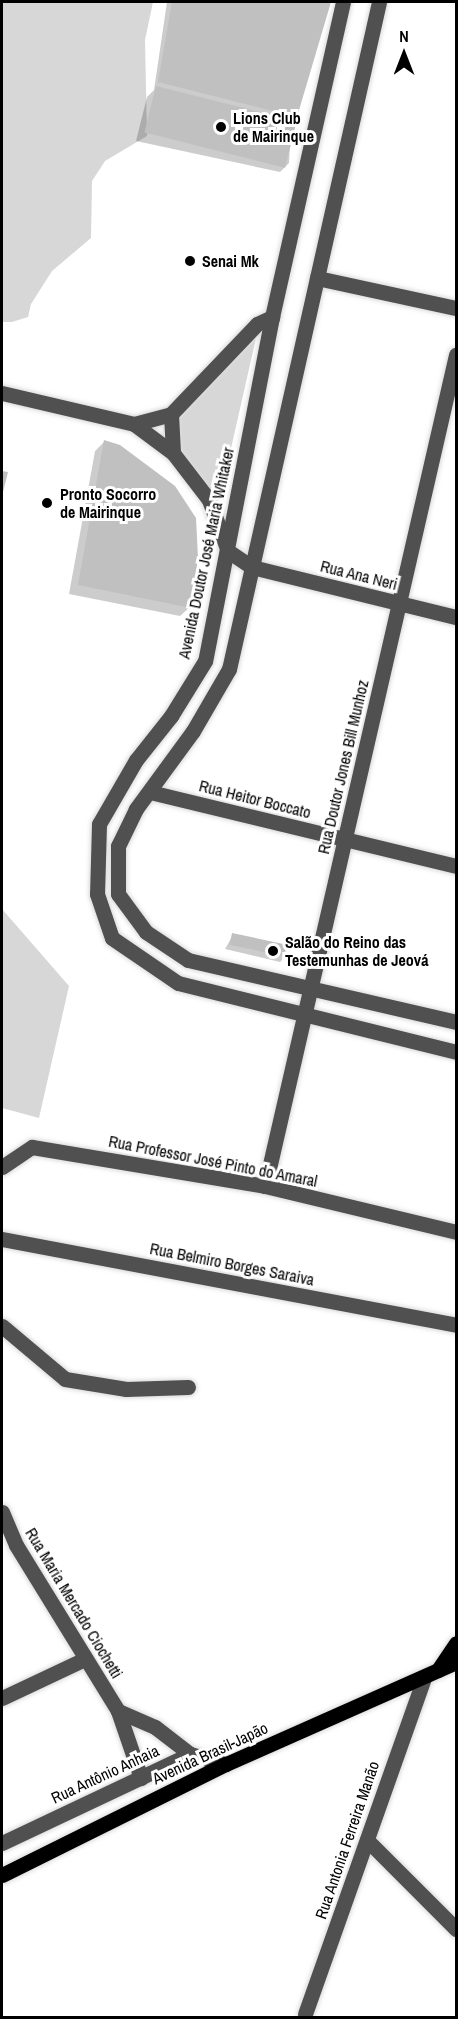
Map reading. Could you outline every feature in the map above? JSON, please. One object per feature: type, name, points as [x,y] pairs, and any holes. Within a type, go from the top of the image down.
[{"type":"main road","points":[[430,1675],[456,1642]]},
{"type":"main road","name":"Avenida Brasil-Japão","points":[[2,1875],[226,1764],[456,1662]]},
{"type":"street","name":"Avenida Doutor José Maria Whitaker","points":[[343,2],[272,317],[205,661],[171,716],[136,760],[99,824],[97,894],[112,938],[178,983],[456,1052]]},
{"type":"street","points":[[379,2],[229,669],[193,731],[150,792],[118,846],[118,894],[146,932],[188,960],[311,986],[456,1022]]},
{"type":"street","points":[[317,278],[456,308]]},
{"type":"street","points":[[134,424],[171,414],[257,324],[272,317]]},
{"type":"street","name":"Rua Doutor Jones Bill Munhoz","points":[[266,1186],[456,356]]},
{"type":"street","points":[[2,393],[134,424],[173,453],[209,500],[228,551]]},
{"type":"street","points":[[171,414],[173,453]]},
{"type":"street","name":"Rua Ana Neri","points":[[228,551],[252,567],[456,617]]},
{"type":"street","name":"Rua Heitor Boccato","points":[[150,792],[456,866]]},
{"type":"street","name":"Rua Professor José Pinto do Amaral","points":[[2,1167],[32,1147],[266,1186],[456,1232]]},
{"type":"street","name":"Rua Belmiro Borges Saraiva","points":[[2,1239],[456,1325]]},
{"type":"street","points":[[2,1326],[65,1379],[126,1389],[188,1387]]},
{"type":"street","name":"Rua Maria Mercado Ciochetti","points":[[2,1512],[9,1546],[117,1711],[141,1778]]},
{"type":"street","points":[[2,1698],[85,1659]]},
{"type":"street","name":"Rua Antonia Ferreira Manão","points":[[305,2014],[367,1839],[430,1675]]},
{"type":"street","points":[[117,1711],[155,1727],[190,1754],[226,1764]]},
{"type":"street","name":"Rua Antônio Anhaia","points":[[2,1843],[190,1754]]},
{"type":"street","points":[[367,1839],[456,1929]]},
{"type":"shaded area","points":[[2,2],[153,2],[145,40],[147,136],[105,161],[92,181],[91,238],[52,271],[31,304],[28,317],[12,322],[2,322]]},
{"type":"shaded area","points":[[256,338],[220,497],[215,502],[179,451],[176,417]]},
{"type":"shaded area","points":[[2,909],[69,986],[39,1118],[2,1108]]},
{"type":"building","points":[[172,2],[331,2],[297,117],[158,82]]},
{"type":"building","name":"Lions Club de Mairinque","points":[[156,86],[297,121],[285,168],[144,133]]},
{"type":"building","points":[[104,440],[120,445],[175,486],[196,518],[198,558],[191,608],[78,585]]},
{"type":"building","points":[[2,471],[8,472],[2,496]]},
{"type":"building","name":"Salão do Reino das Testemunhas de Jeová","points":[[232,933],[287,945],[284,956],[230,945]]},
{"type":"place","name":"Lions Club de Mairinque","points":[[221,127]]},
{"type":"place","name":"Senai Mk","points":[[190,261]]},
{"type":"place","name":"Pronto Socorro de Mairinque","points":[[47,503]]},
{"type":"place","name":"Salão do Reino das Testemunhas de Jeová","points":[[273,951]]}]
